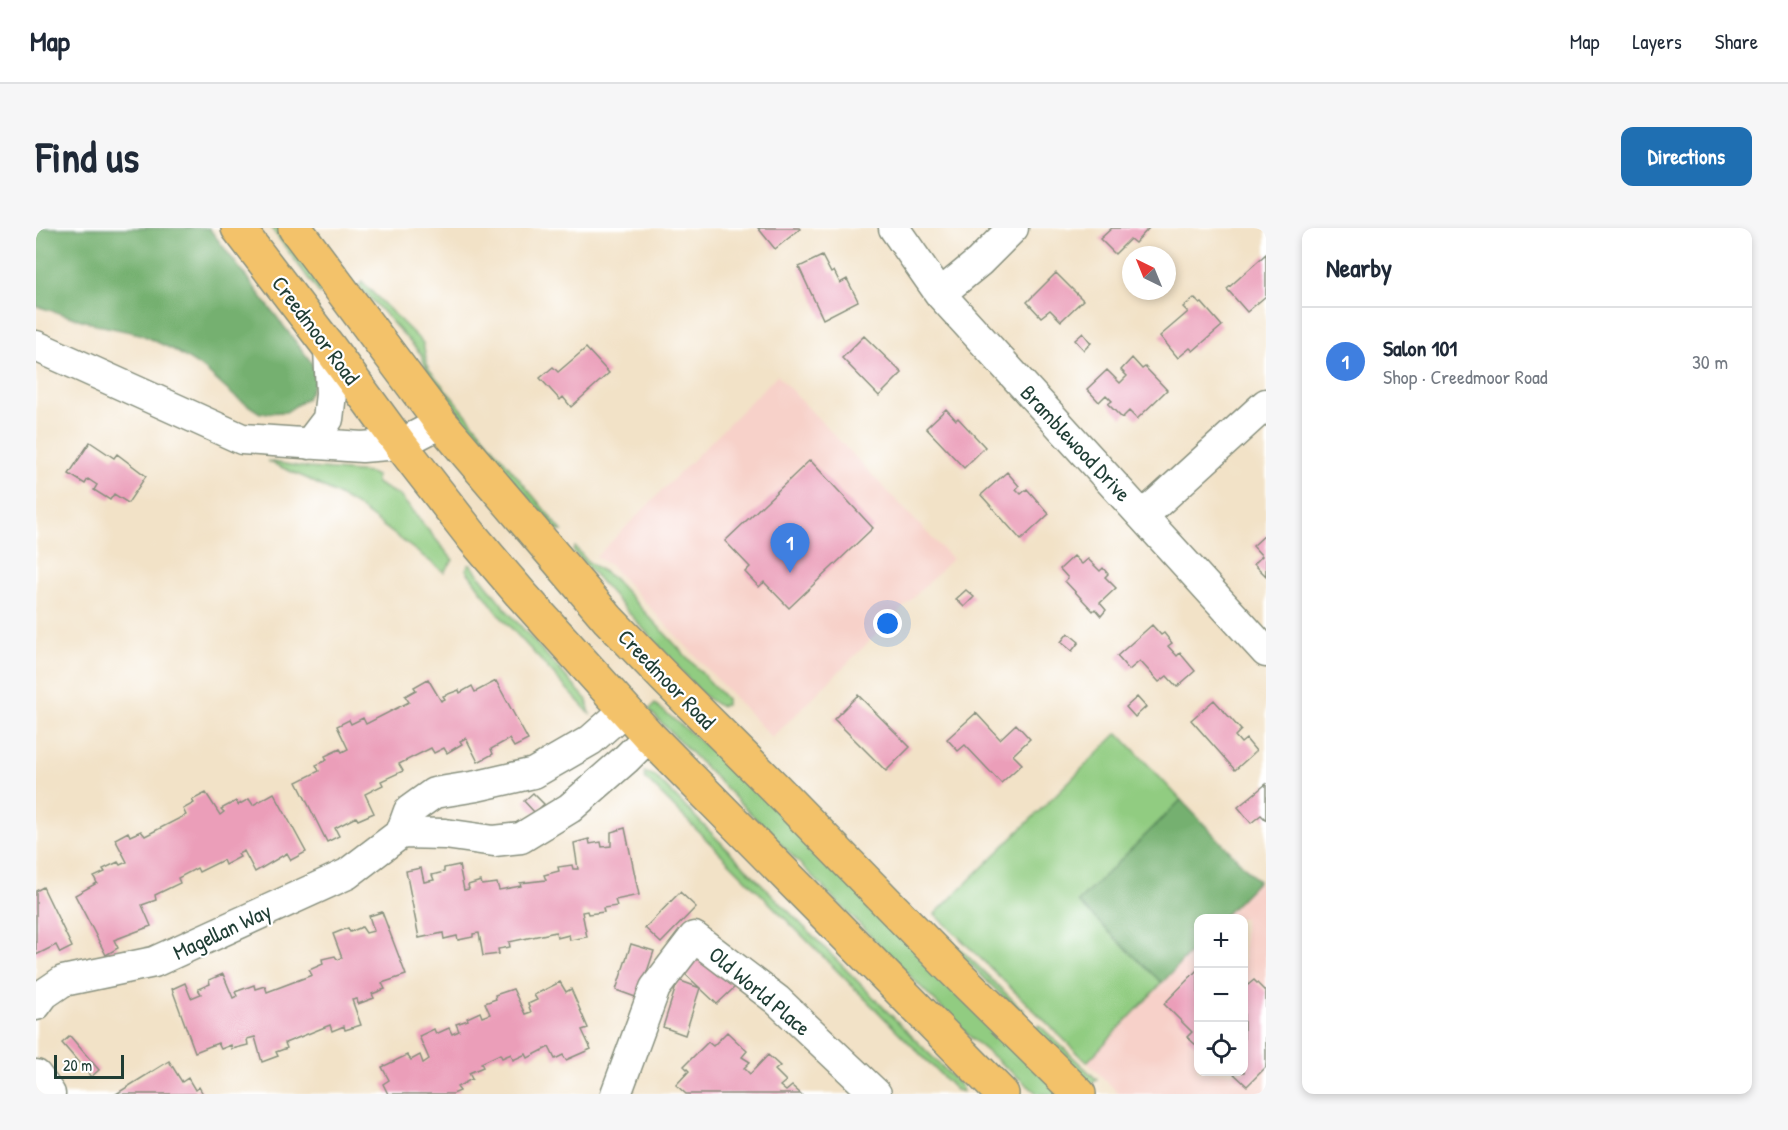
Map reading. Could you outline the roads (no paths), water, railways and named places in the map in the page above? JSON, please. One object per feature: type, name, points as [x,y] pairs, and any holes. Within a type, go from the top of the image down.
[{"type":"main road","name":"Creedmoor Road","points":[[238,228],[474,539],[649,736],[995,1092]]},
{"type":"main road","name":"Creedmoor Road","points":[[295,228],[441,423],[608,619],[951,968],[1079,1094]]},
{"type":"street","name":"Bramblewood Drive","points":[[894,228],[940,294],[1266,652]]},
{"type":"street","points":[[940,294],[979,262],[1013,228]]},
{"type":"street","points":[[36,346],[242,439],[362,447],[400,444],[441,423]]},
{"type":"street","points":[[309,444],[328,419],[329,347]]},
{"type":"street","points":[[1143,516],[1266,404]]},
{"type":"street","name":"Magellan Way","points":[[36,1005],[44,994],[63,981],[154,962],[347,874],[401,833],[410,811],[434,792],[477,786],[534,772],[591,740],[625,710]]},
{"type":"street","points":[[401,833],[444,834],[494,841],[521,838],[570,808],[649,736]]},
{"type":"street","name":"Old World Place","points":[[616,1094],[655,988],[694,937],[777,1000],[876,1094]]},
{"type":"street","points":[[36,1076],[50,1094]]},
{"type":"place","name":"Salon 101","points":[[790,573]]}]
